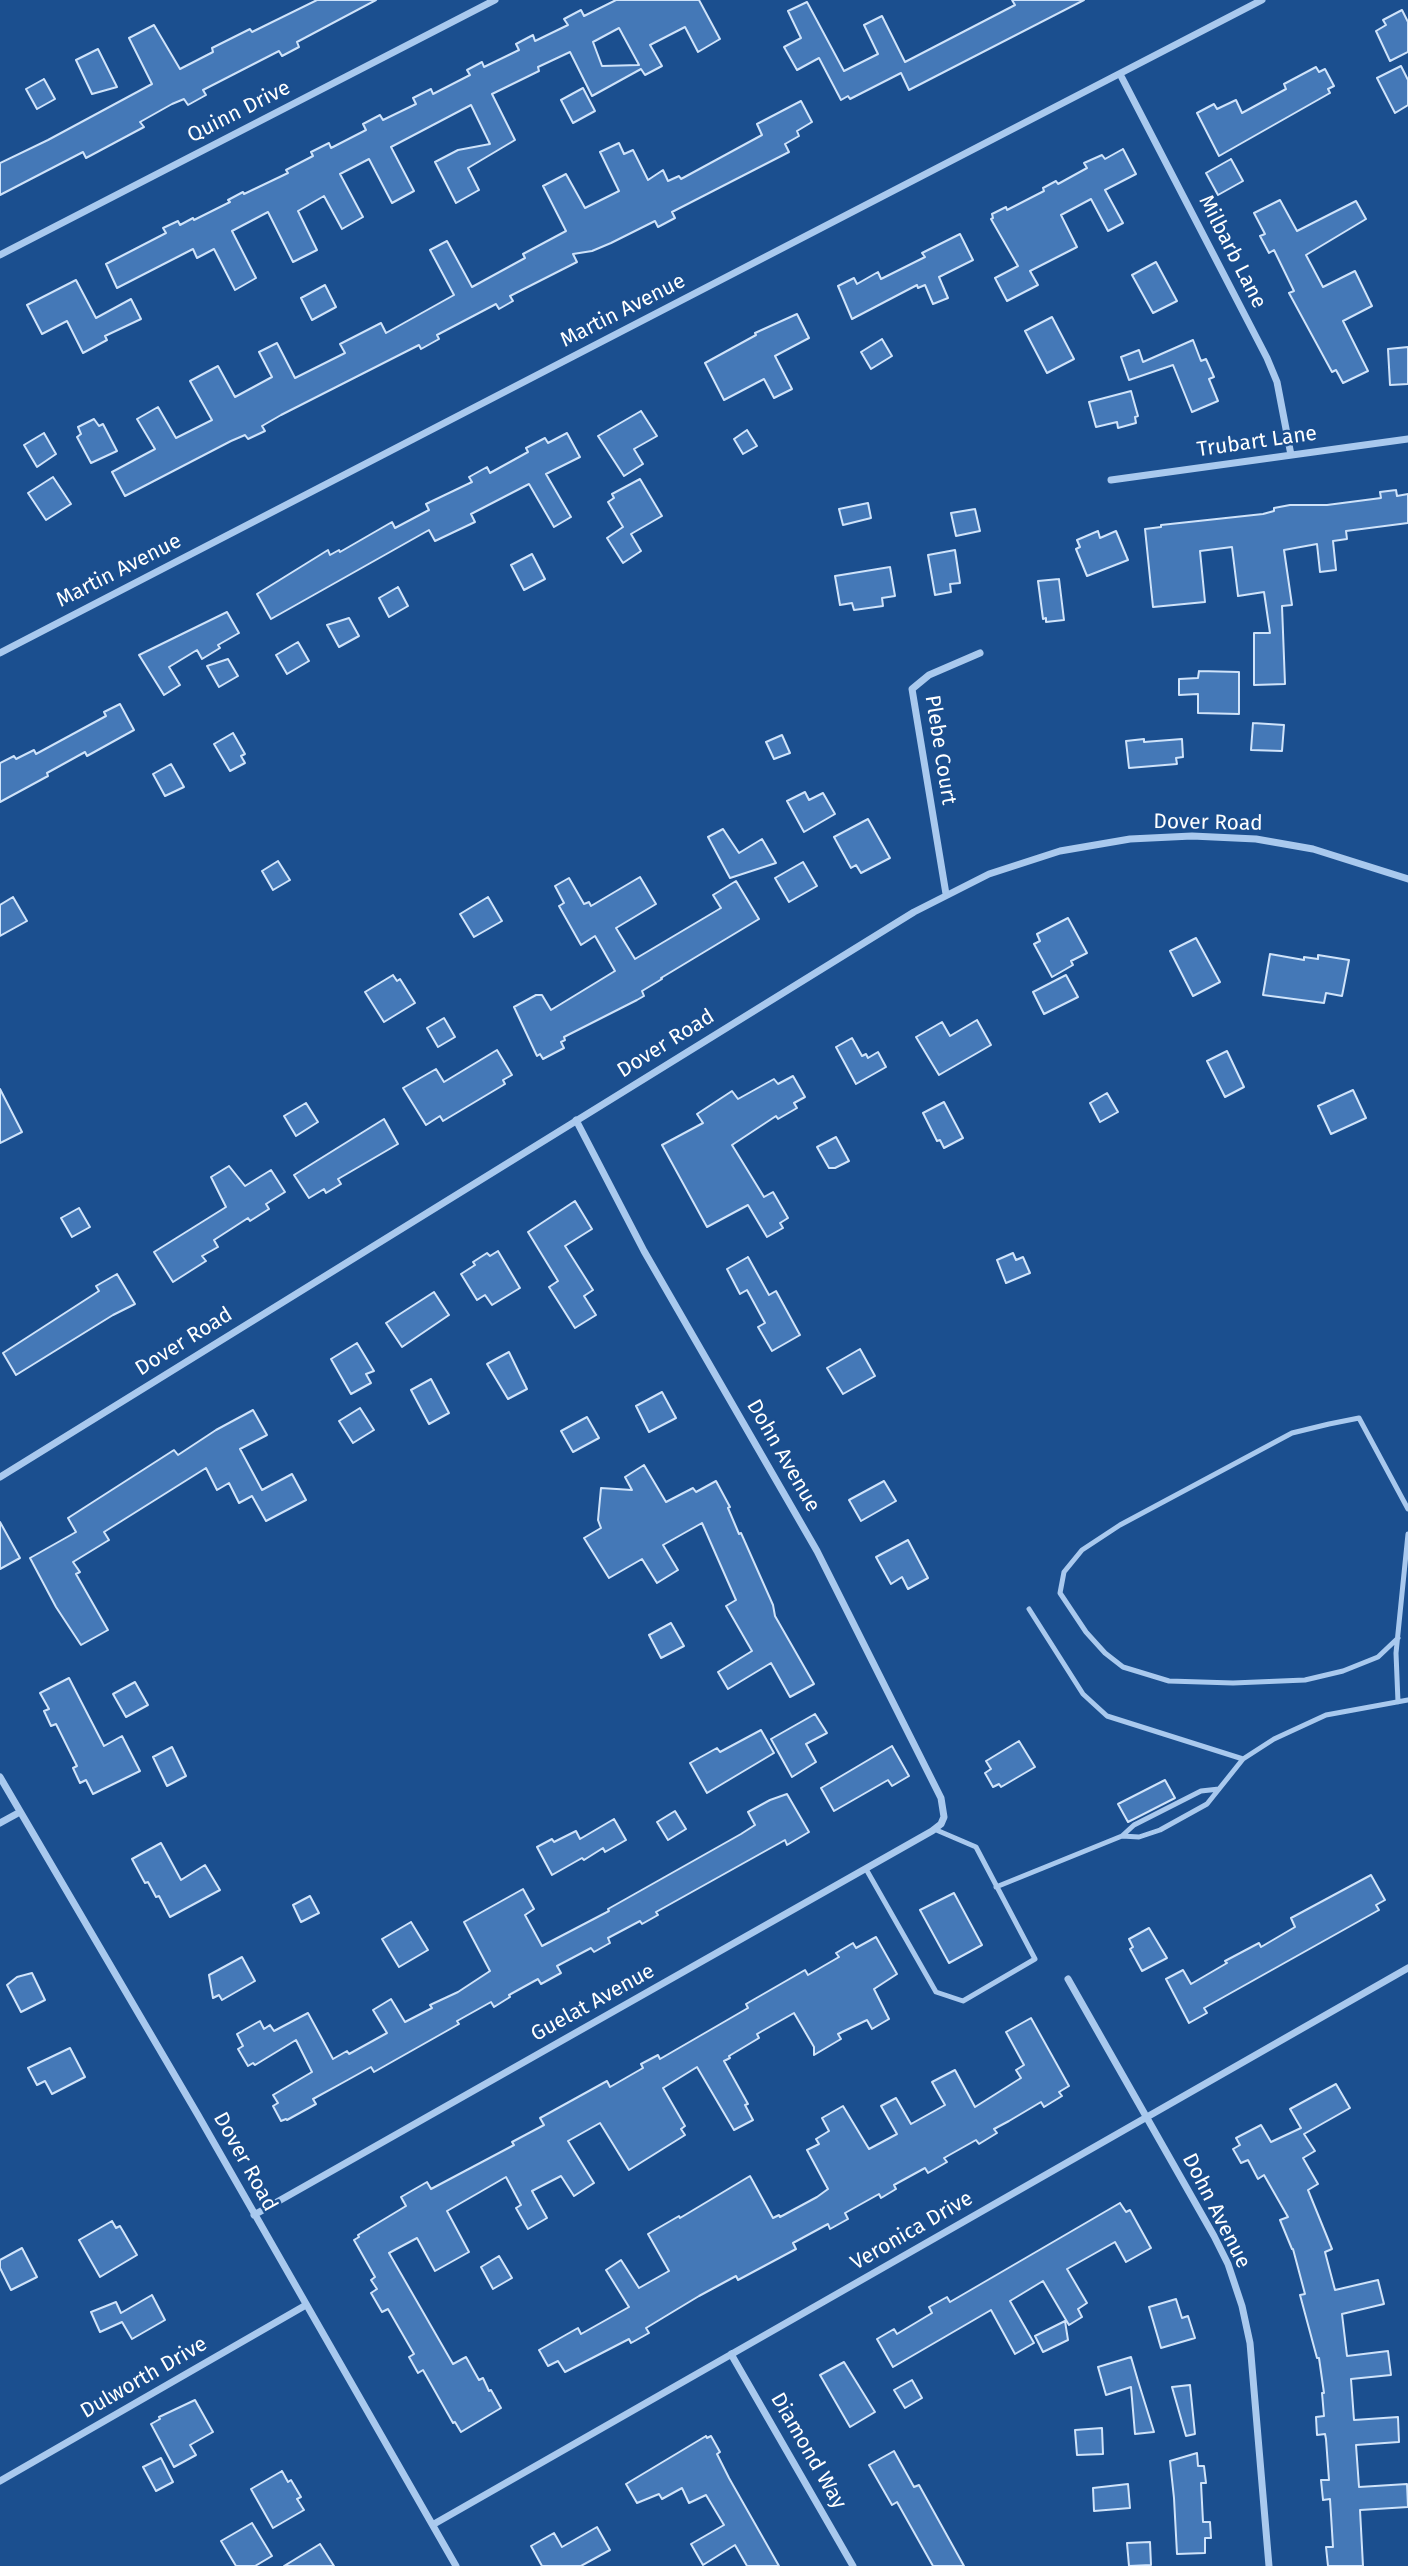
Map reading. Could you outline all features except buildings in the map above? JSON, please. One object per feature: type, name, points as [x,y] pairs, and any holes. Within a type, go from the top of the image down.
[{"type":"street","name":"Quinn Drive","points":[[0,255],[495,0]]},
{"type":"street","name":"Martin Avenue","points":[[0,653],[1262,0]]},
{"type":"street","name":"Milbarb Lane","points":[[1120,74],[1267,358],[1277,382],[1291,455]]},
{"type":"street","name":"Trubart Lane","points":[[1111,480],[1408,439]]},
{"type":"street","name":"Plebe Court","points":[[946,894],[912,688],[929,675],[980,653]]},
{"type":"street","name":"Dover Road","points":[[0,1477],[946,894],[989,874],[1060,851],[1130,839],[1192,836],[1256,839],[1312,849],[1408,879]]},
{"type":"street","name":"Dohn Avenue","points":[[576,1120],[644,1251],[817,1551],[941,1798],[944,1817]]},
{"type":"street","name":"Dover Road","points":[[0,1777],[198,2115],[456,2566]]},
{"type":"street","points":[[0,1823],[20,1812]]},
{"type":"street","name":"Guelat Avenue","points":[[254,2215],[866,1869],[934,1829],[941,1824],[944,1817]]},
{"type":"street","name":"Veronica Drive","points":[[434,2524],[1408,1968]]},
{"type":"street","name":"Dohn Avenue","points":[[1068,1979],[1228,2264],[1251,2343],[1269,2566]]},
{"type":"street","name":"Dulworth Drive","points":[[0,2481],[306,2305]]},
{"type":"street","name":"Diamond Way","points":[[731,2354],[853,2566]]},
{"type":"lane","points":[[1398,1638],[1378,1657],[1343,1671],[1305,1680],[1233,1684],[1169,1681],[1123,1667],[1105,1653],[1086,1632],[1060,1593],[1064,1572],[1082,1550],[1120,1525],[1292,1433],[1329,1424],[1359,1418],[1408,1509]]},
{"type":"lane","points":[[1398,1702],[1398,1638],[1408,1534]]},
{"type":"lane","points":[[1029,1609],[1083,1694],[1107,1716],[1242,1759]]},
{"type":"lane","points":[[1122,1836],[1139,1837],[1207,1804],[1242,1759],[1273,1739],[1325,1715],[1408,1700]]},
{"type":"lane","points":[[996,1887],[1122,1836],[1134,1825],[1201,1791],[1219,1789]]},
{"type":"lane","points":[[866,1869],[936,1992],[963,2001],[1035,1959],[976,1847],[934,1829]]}]
